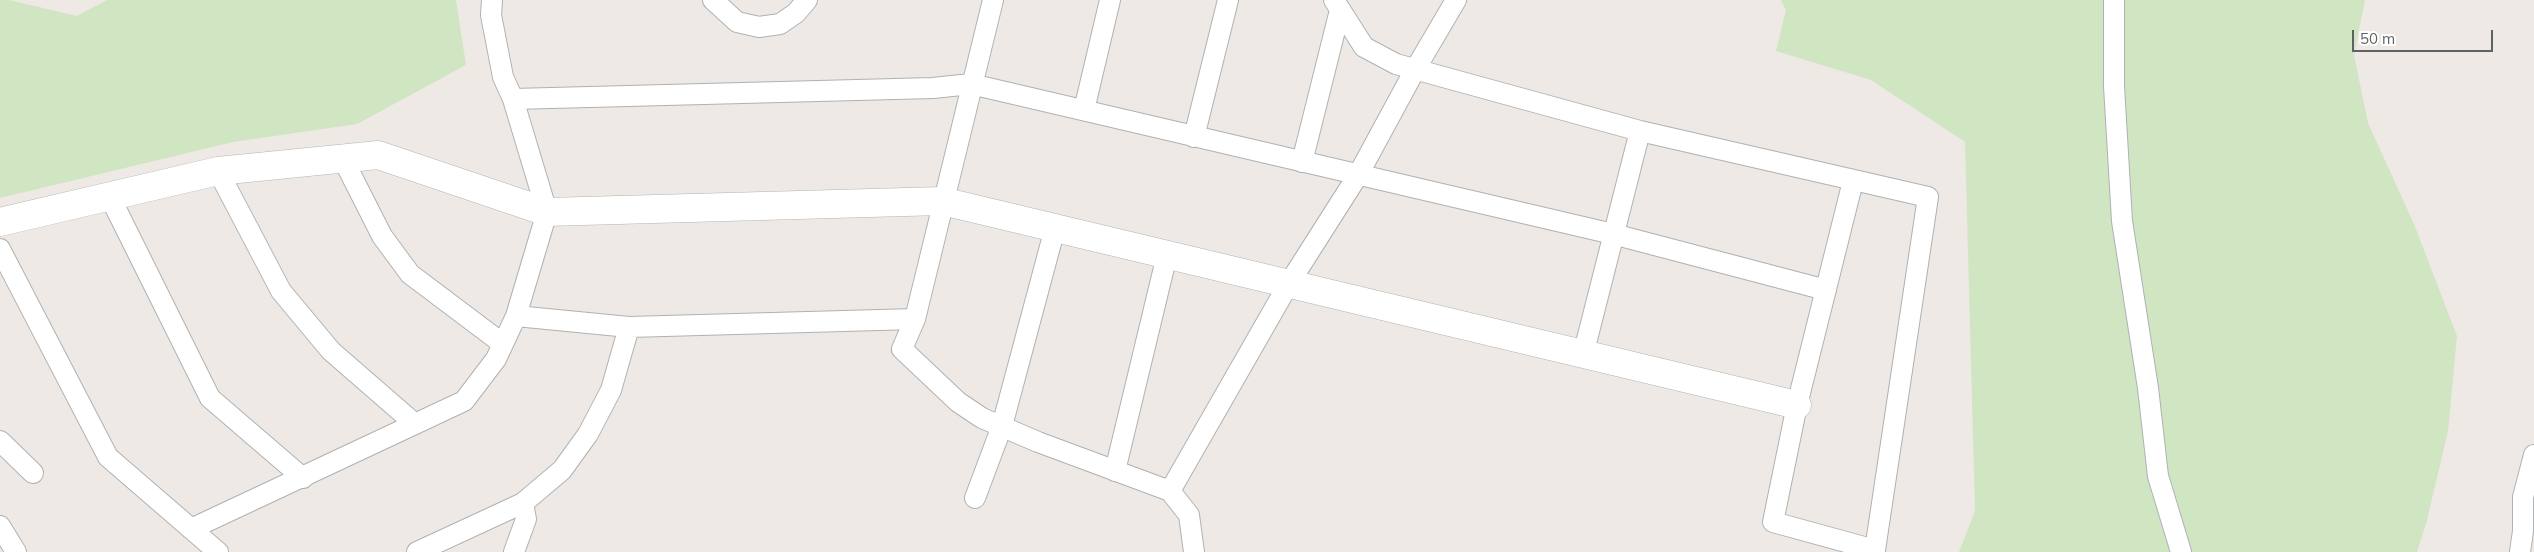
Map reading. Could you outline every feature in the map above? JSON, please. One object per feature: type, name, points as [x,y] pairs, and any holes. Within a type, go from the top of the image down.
[{"type":"street","points":[[191,530],[464,401],[496,359],[516,316],[547,212],[512,99],[503,77],[491,15],[492,0]]},
{"type":"street","points":[[713,0],[737,22],[760,27],[780,24],[796,13],[808,0]]},
{"type":"street","points":[[993,0],[942,201],[915,318],[902,349],[958,402],[982,418],[1170,491],[1190,515],[1194,552]]},
{"type":"street","points":[[1084,110],[1110,0]]},
{"type":"street","points":[[1194,137],[1228,0]]},
{"type":"street","points":[[1170,491],[1288,285],[1358,175],[1416,68],[1456,0]]},
{"type":"street","points":[[2114,0],[2114,86],[2122,221],[2148,388],[2158,476],[2181,552]]},
{"type":"street","points":[[1302,162],[1337,5]]},
{"type":"street","points":[[1337,5],[1364,47],[1396,64],[1640,131],[1928,197],[1875,550],[1773,522],[1797,405],[1853,180]]},
{"type":"street","points":[[512,99],[933,88],[972,84],[1614,234],[1826,290]]},
{"type":"street","points":[[1583,355],[1640,131]]},
{"type":"street","points":[[0,222],[218,171],[378,155],[547,212],[942,201],[1797,405]]},
{"type":"street","points":[[343,159],[382,236],[410,274],[502,344]]},
{"type":"street","points":[[218,171],[281,291],[331,351],[415,424]]},
{"type":"street","points":[[110,197],[210,398],[303,478]]},
{"type":"street","points":[[975,498],[1002,426],[1055,228]]},
{"type":"street","points":[[0,249],[5,271],[108,457],[218,552]]},
{"type":"street","points":[[1115,471],[1167,256]]},
{"type":"street","points":[[516,316],[629,327],[915,318]]},
{"type":"street","points":[[417,552],[523,503],[562,470],[588,434],[611,390],[629,327]]},
{"type":"street","points":[[0,441],[33,473]]},
{"type":"street","points":[[2520,552],[2523,531],[2523,497],[2534,455]]},
{"type":"street","points":[[514,552],[526,519],[523,503]]},
{"type":"street","points":[[0,526],[16,552]]},
{"type":"green space","points":[[0,0],[9,0],[77,16],[107,0],[456,0],[466,65],[357,124],[233,142],[0,198]]},
{"type":"green space","points":[[1781,0],[2365,0],[2354,55],[2368,123],[2414,224],[2457,336],[2448,431],[2427,520],[2417,552],[1959,552],[1975,511],[1965,142],[1871,80],[1776,51],[1786,10]]}]
